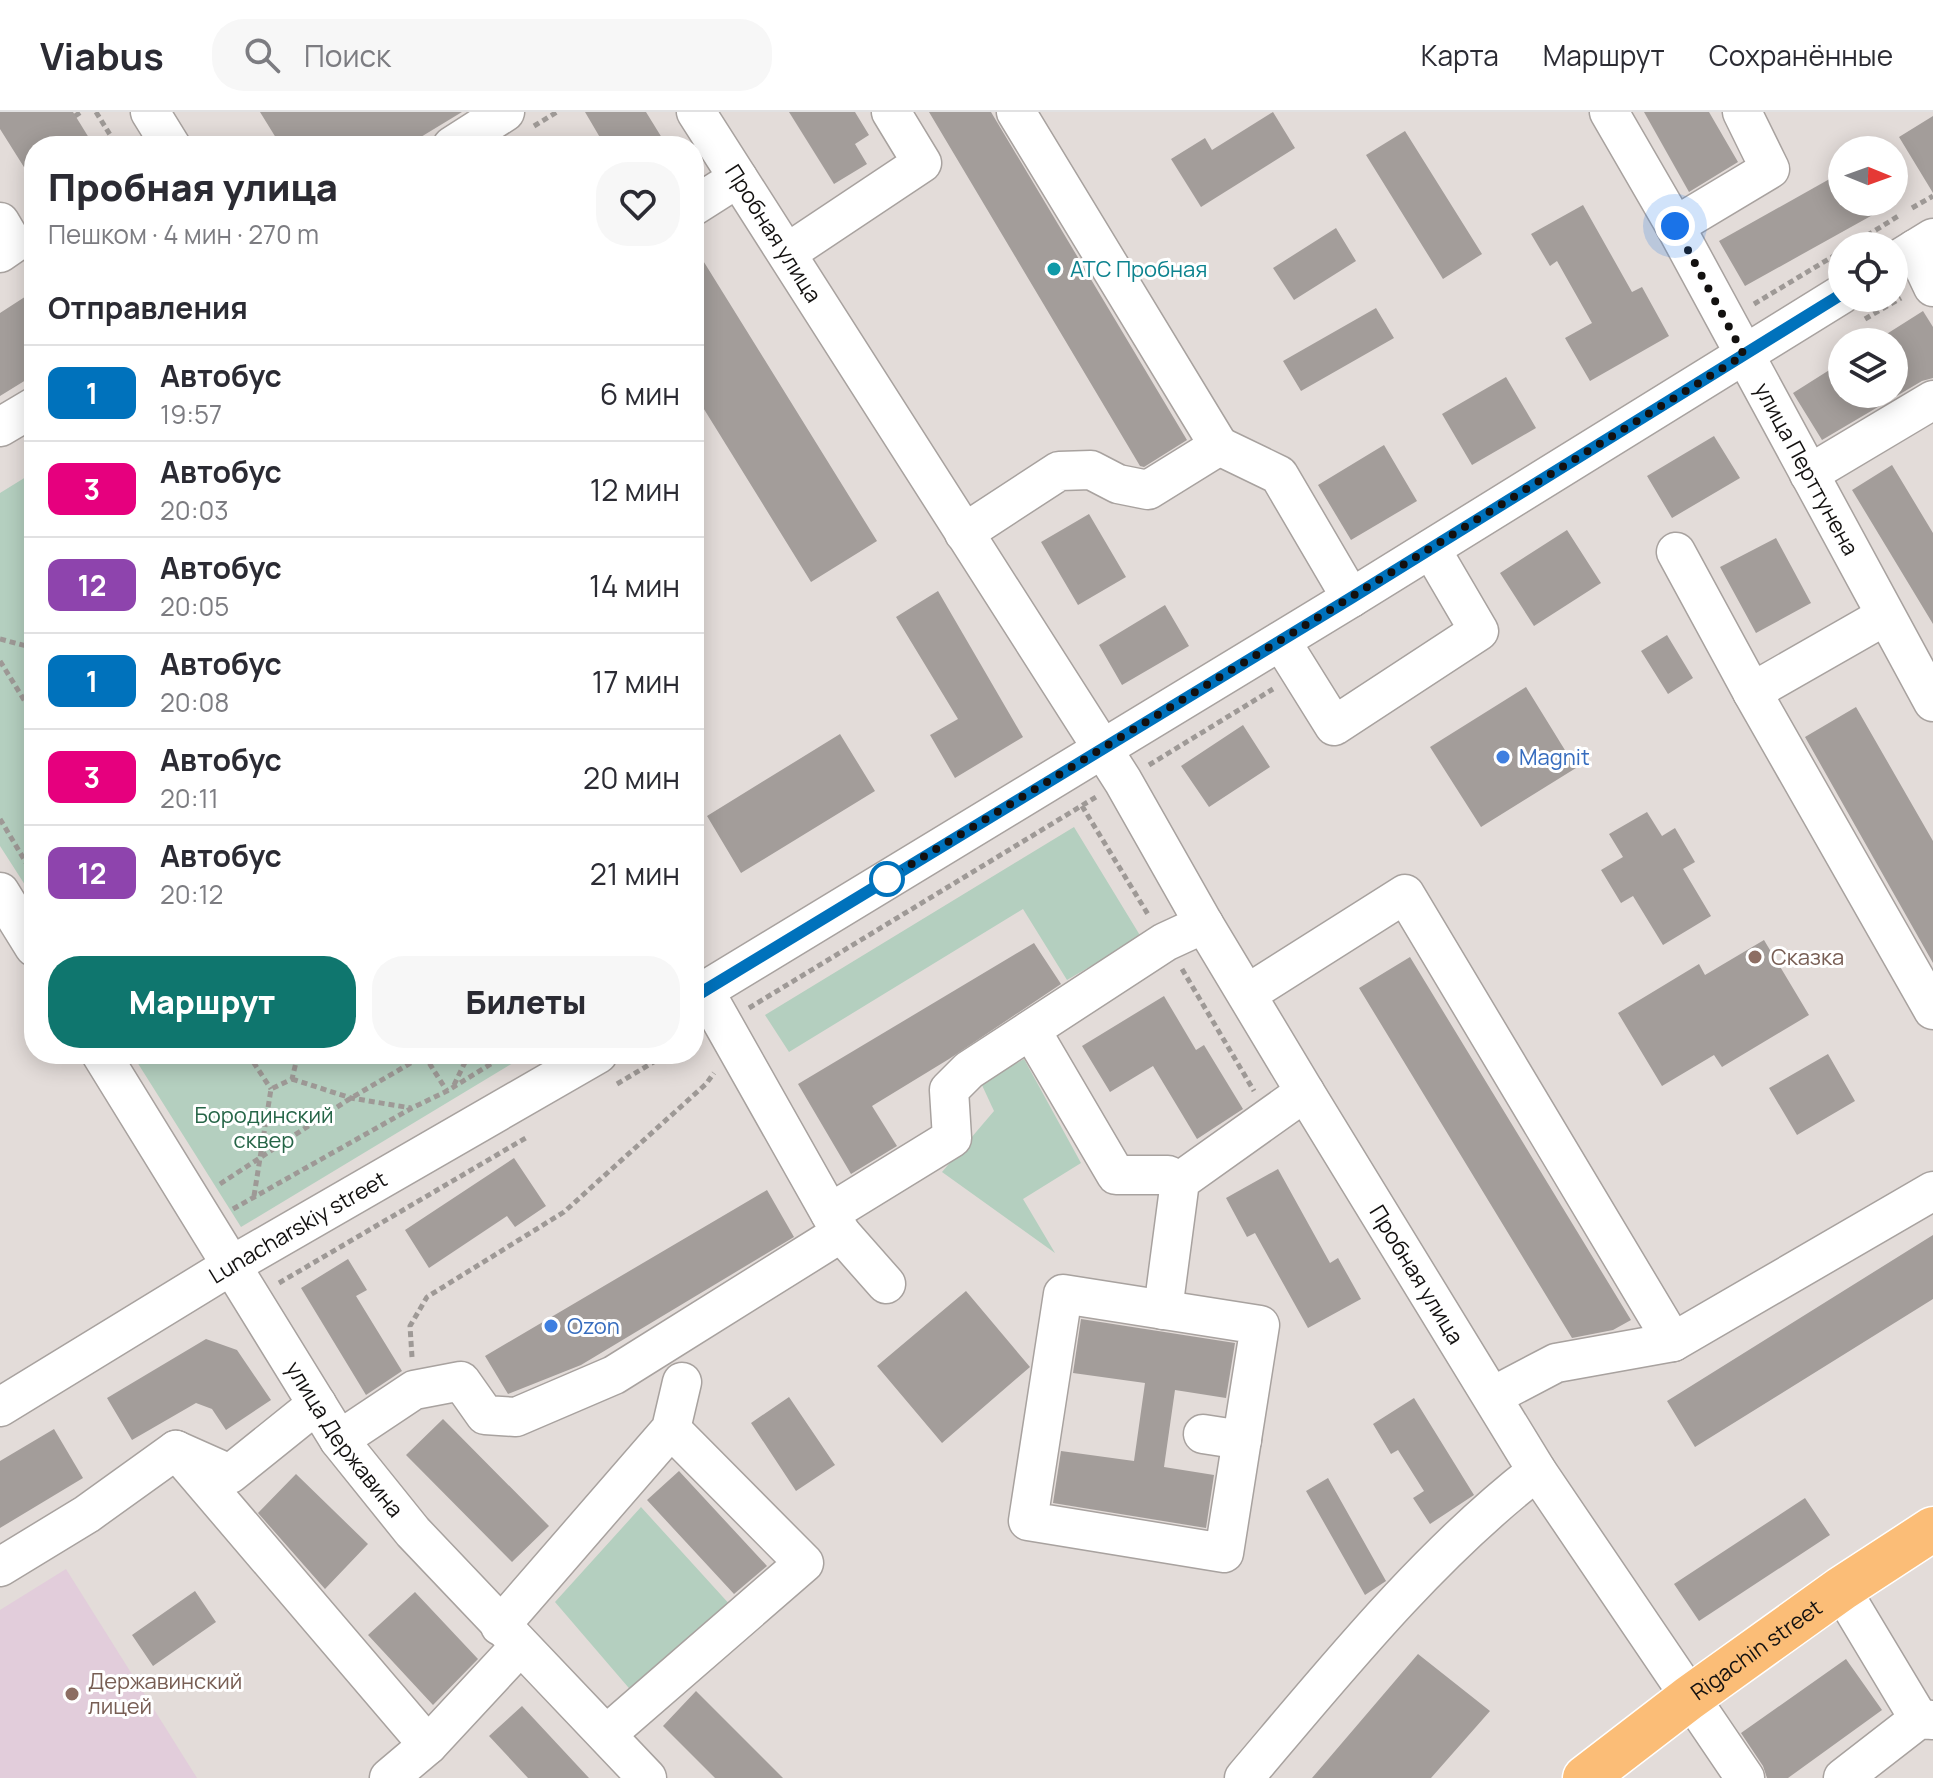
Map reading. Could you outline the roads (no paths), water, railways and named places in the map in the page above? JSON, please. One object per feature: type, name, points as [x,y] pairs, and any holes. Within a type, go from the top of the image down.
[{"type":"main road","name":"Rigachin street","points":[[1585,1778],[1689,1698],[1841,1589],[1933,1529]]},
{"type":"street","points":[[150,112],[165,136]]},
{"type":"street","points":[[468,136],[505,112]]},
{"type":"street","name":"Пробная улица","points":[[696,112],[1123,781],[1204,924],[1537,1471],[1745,1778]]},
{"type":"street","points":[[787,253],[922,163],[891,112]]},
{"type":"street","points":[[1016,112],[1219,446],[1279,475],[1351,598]]},
{"type":"street","name":"улица Перттунена","points":[[1609,112],[1675,226],[1933,702]]},
{"type":"street","points":[[1675,226],[1770,169],[1742,112]]},
{"type":"street","points":[[704,200],[738,178]]},
{"type":"street","points":[[0,222],[13,244],[0,253]]},
{"type":"street","points":[[1914,250],[1933,287]]},
{"type":"street","points":[[704,990],[1102,748],[1291,656],[1351,598],[1828,303]]},
{"type":"street","points":[[1809,474],[1933,400]]},
{"type":"street","points":[[0,427],[24,413]]},
{"type":"street","points":[[964,533],[1059,471],[1091,470],[1118,484],[1148,490],[1219,446]]},
{"type":"street","points":[[1291,656],[1334,726],[1479,631],[1431,549]]},
{"type":"street","points":[[1676,552],[1933,1010]]},
{"type":"street","points":[[1752,692],[1885,616]]},
{"type":"street","points":[[0,892],[24,931]]},
{"type":"street","points":[[1247,994],[1405,894],[1673,1342]]},
{"type":"street","points":[[339,1440],[414,1390],[461,1381],[485,1415],[516,1417],[614,1375],[835,1223],[952,1138],[949,1090],[969,1070],[1165,942],[1204,924]]},
{"type":"street","points":[[704,1003],[728,1035],[835,1223],[886,1284]]},
{"type":"street","points":[[1031,1030],[1116,1175],[1168,1175],[1180,1181]]},
{"type":"street","name":"улица Державина","points":[[107,1064],[339,1440],[413,1532],[647,1778]]},
{"type":"street","name":"Lunacharskiy street","points":[[0,1407],[232,1265],[606,1070]]},
{"type":"street","points":[[1163,1310],[1180,1181],[1305,1092]]},
{"type":"street","points":[[1493,1396],[1556,1363],[1673,1342],[1933,1191]]},
{"type":"street","points":[[1063,1294],[1163,1310],[1260,1325],[1224,1553],[1028,1521],[1063,1294]]},
{"type":"street","points":[[389,1778],[428,1745],[671,1429],[682,1382]]},
{"type":"street","points":[[176,1450],[230,1474],[317,1404]]},
{"type":"street","points":[[607,1734],[804,1563],[671,1429]]},
{"type":"street","points":[[1203,1434],[1242,1440]]},
{"type":"street","points":[[0,1567],[87,1514],[176,1450]]},
{"type":"street","points":[[176,1450],[428,1745]]},
{"type":"street","points":[[1244,1778],[1361,1642],[1490,1507],[1537,1471]]},
{"type":"street","points":[[1841,1589],[1926,1719],[1843,1778]]},
{"type":"place","name":"АТС Пробная","points":[[1054,269]]},
{"type":"place","name":"Magnit","points":[[1503,757]]},
{"type":"place","name":"Сказка","points":[[1755,957]]},
{"type":"place","name":"Ozon","points":[[551,1326]]},
{"type":"place","name":"Державинский лицей","points":[[72,1694]]},
{"type":"park label","name":"Бородинский сквер","points":[[264,1128]]}]
